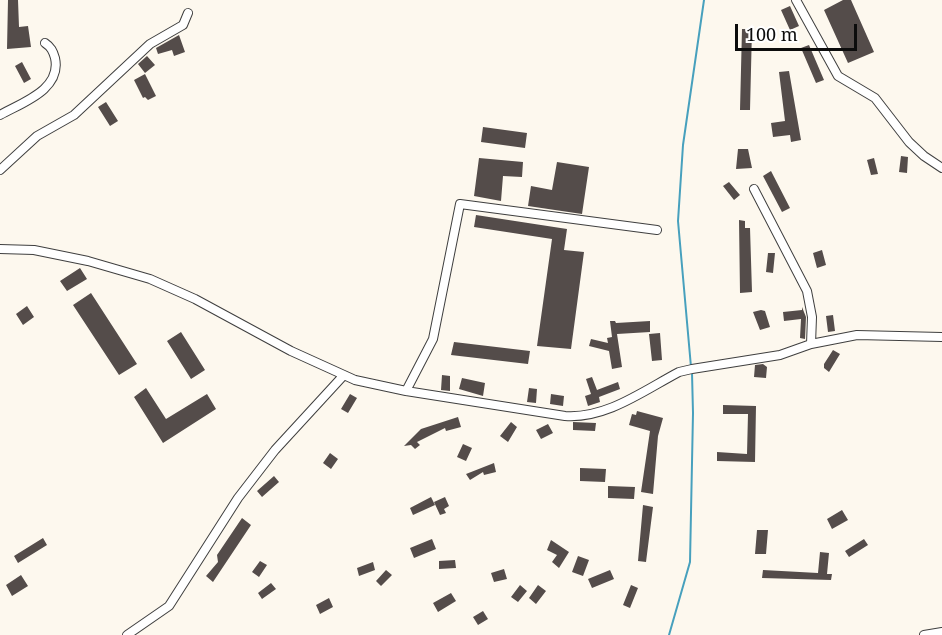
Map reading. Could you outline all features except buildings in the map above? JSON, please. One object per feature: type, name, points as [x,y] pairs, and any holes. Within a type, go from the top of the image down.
[{"type":"street","points":[[796,0],[838,76],[875,98],[895,120],[909,142],[942,168]]},
{"type":"street","points":[[0,170],[37,136],[74,115],[150,44],[183,25],[188,13]]},
{"type":"street","points":[[0,115],[43,91],[48,85],[56,63],[53,52],[45,43]]},
{"type":"street","points":[[754,189],[807,291],[813,317],[811,344]]},
{"type":"street","points":[[406,391],[433,339],[460,204],[657,230]]},
{"type":"street","points":[[0,249],[45,252],[150,279],[343,376],[406,391],[582,417],[599,413],[679,372],[780,355],[811,344],[870,334],[942,337]]},
{"type":"street","points":[[127,635],[169,606],[238,498],[275,450],[343,376]]},
{"type":"street","points":[[924,635],[942,632]]},
{"type":"waterway","points":[[691,367],[678,221],[683,145],[704,0]]},
{"type":"waterway","points":[[669,635],[690,562],[692,373]]}]
